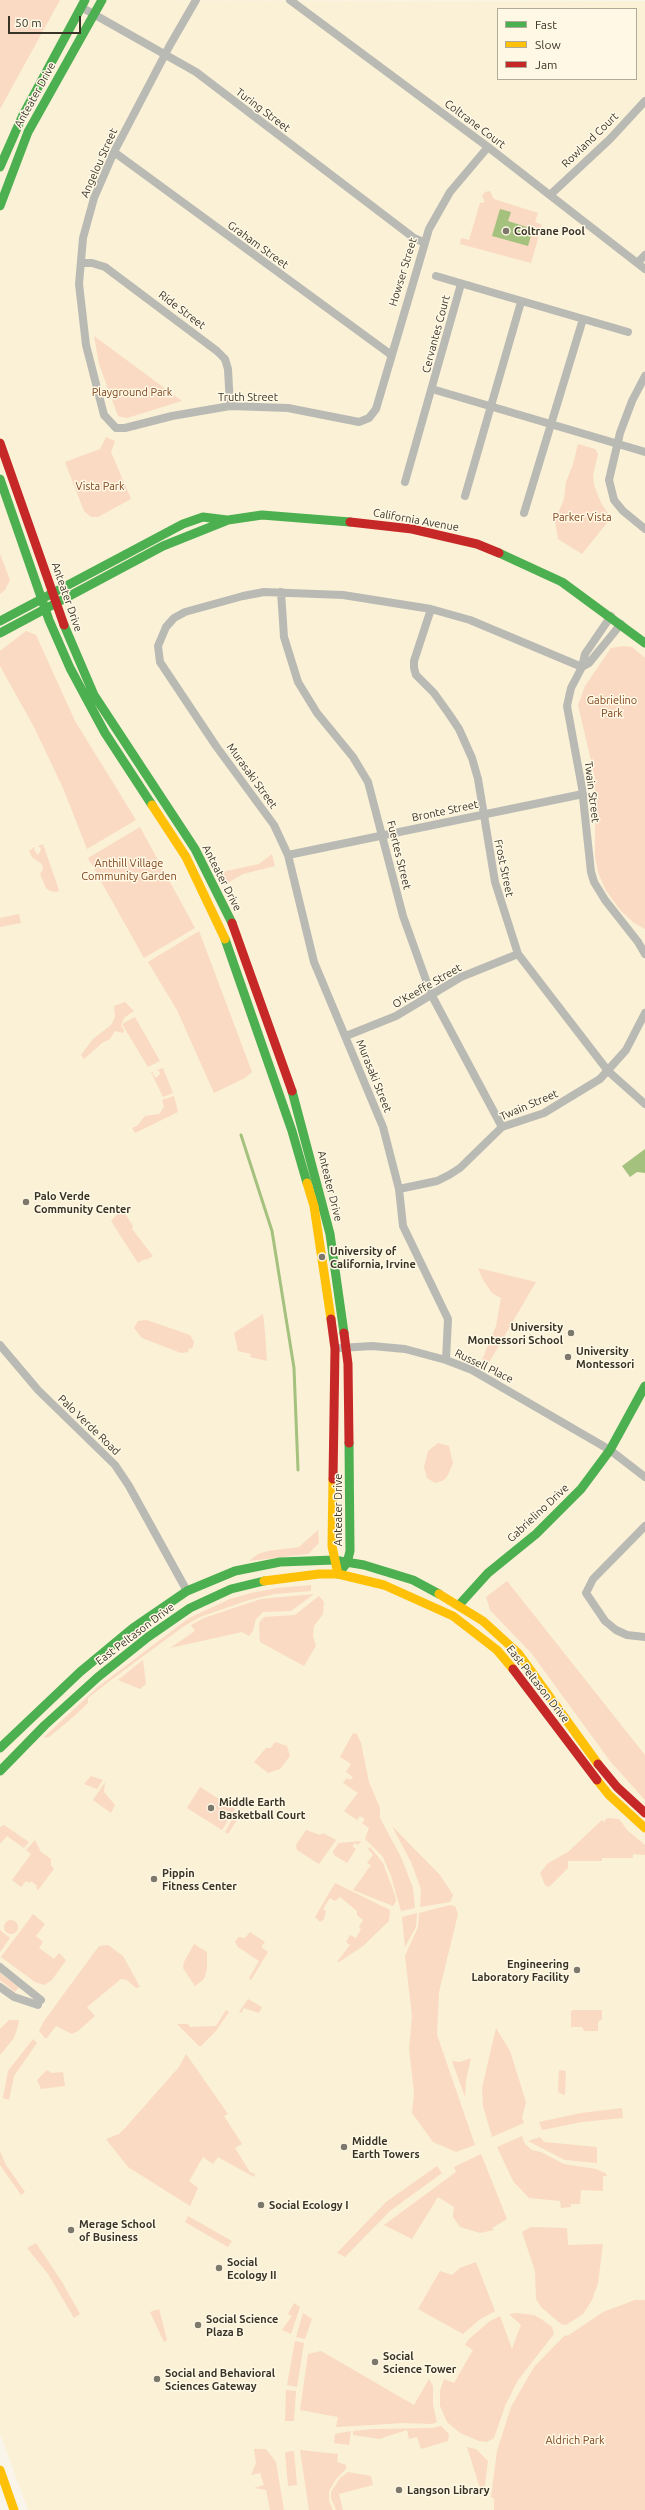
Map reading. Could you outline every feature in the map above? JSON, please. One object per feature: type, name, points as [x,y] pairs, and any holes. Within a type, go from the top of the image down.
[{"type":"main road","name":"Anteater Drive","points":[[0,206],[28,132],[102,0]]},
{"type":"main road","name":"Anteater Drive","points":[[0,167],[22,118],[83,4]]},
{"type":"main road","name":"Anteater Drive","points":[[0,444],[72,649],[94,695],[195,849],[229,916],[287,1076],[319,1186],[334,1259],[348,1364],[350,1551],[347,1563]]},
{"type":"main road","name":"Anteater Drive","points":[[0,479],[45,609],[70,668],[95,717],[186,857],[218,923],[273,1077],[314,1206],[335,1349],[332,1460],[334,1560],[338,1574]]},
{"type":"main road","name":"California Avenue","points":[[0,632],[163,546],[228,520],[262,515],[288,515],[440,534],[477,544],[525,563],[581,594],[645,643]]},
{"type":"main road","name":"California Avenue","points":[[0,621],[51,592],[184,524],[203,517],[228,520]]},
{"type":"main road","points":[[273,1077],[282,1085],[310,1172],[319,1186]]},
{"type":"main road","name":"Gabrielino Drive","points":[[459,1605],[488,1573],[558,1513],[581,1489],[610,1450],[645,1386]]},
{"type":"main road","name":"East Peltason Drive","points":[[0,1748],[80,1672],[134,1628],[187,1591],[235,1571],[280,1562],[334,1560],[364,1565],[413,1580],[483,1620],[518,1653],[601,1768],[622,1792],[645,1813]]},
{"type":"main road","points":[[338,1574],[347,1563]]},
{"type":"main road","name":"East Peltason Drive","points":[[0,1772],[45,1725],[98,1677],[148,1636],[190,1608],[231,1589],[256,1582],[319,1574],[338,1574],[384,1585],[408,1594],[453,1616],[475,1631],[497,1650],[514,1670],[609,1795],[645,1828]]},
{"type":"main road","points":[[0,2470],[14,2510]]},
{"type":"street","name":"Angelou Street","points":[[107,420],[100,402],[86,345],[79,284],[83,238],[94,198],[114,152],[165,54],[196,0]]},
{"type":"street","name":"Coltrane Court","points":[[290,0],[488,147],[638,262],[645,269]]},
{"type":"street","name":"Turing Street","points":[[83,4],[94,14],[196,72],[414,238],[423,242]]},
{"type":"street","name":"Rowland Court","points":[[550,195],[610,139],[645,101]]},
{"type":"street","name":"Howser Street","points":[[369,418],[376,409],[390,354],[423,242],[450,192],[488,147]]},
{"type":"street","name":"Graham Street","points":[[114,152],[390,354]]},
{"type":"street","points":[[638,262],[645,255]]},
{"type":"street","name":"Ride Street","points":[[81,263],[92,263],[105,268],[217,351],[225,359],[228,369],[230,406]]},
{"type":"street","name":"Cervantes Court","points":[[436,276],[628,332]]},
{"type":"street","name":"Cervantes Court","points":[[405,482],[461,284]]},
{"type":"street","points":[[465,496],[521,302]]},
{"type":"street","points":[[524,513],[583,319]]},
{"type":"street","points":[[645,376],[632,401],[616,443],[609,480],[612,494],[623,511],[645,529]]},
{"type":"street","name":"Cervantes Court","points":[[432,389],[552,423],[645,452]]},
{"type":"street","name":"Truth Street","points":[[107,420],[112,425],[121,429],[172,416],[230,406],[288,408],[359,422],[369,418]]},
{"type":"street","name":"Murasaki Street","points":[[446,1360],[448,1319],[403,1226],[399,1189],[383,1127],[314,962],[288,855],[274,825],[216,746],[160,662],[158,646],[166,627],[174,618],[185,612],[243,596],[281,592],[343,595],[431,609],[477,622],[582,667]]},
{"type":"street","name":"Fuertes Street","points":[[281,592],[284,637],[298,682],[317,713],[363,771],[372,792],[403,916],[431,994],[502,1127]]},
{"type":"street","name":"Frost Street","points":[[431,609],[414,661],[414,668],[416,675],[446,708],[466,744],[478,779],[482,814],[497,888],[518,954],[608,1071],[645,1104]]},
{"type":"street","name":"Twain Street","points":[[611,616],[585,654],[582,667],[571,688],[568,706],[582,794],[589,862],[594,882],[645,954]]},
{"type":"street","name":"Twain Street","points":[[582,667],[589,663],[621,624]]},
{"type":"street","name":"Bronte Street","points":[[288,855],[582,794]]},
{"type":"street","name":"O'Keeffe Street","points":[[346,1036],[396,1016],[461,977],[518,954]]},
{"type":"street","name":"Twain Street","points":[[399,1189],[437,1181],[449,1175],[460,1168],[502,1127],[550,1110],[570,1099],[608,1071],[626,1050],[645,1013]]},
{"type":"street","name":"Palo Verde Road","points":[[0,1345],[38,1390],[115,1465],[129,1486],[187,1591]]},
{"type":"street","name":"Russell Place","points":[[335,1349],[372,1346],[405,1349],[446,1360],[497,1384],[610,1450],[645,1477]]},
{"type":"street","points":[[645,1526],[593,1579],[586,1592],[605,1621],[616,1630],[627,1636],[645,1637]]},
{"type":"street","points":[[0,1966],[40,2002],[14,1998],[0,1987]]},
{"type":"shaded area","name":"University of California, Irvine","points":[[0,0],[645,1],[645,2510],[28,2510],[0,2434]]},
{"type":"shaded area","name":"Coltrane Pool","points":[[500,209],[511,212],[508,221],[533,229],[528,246],[492,236]]},
{"type":"shaded area","points":[[645,1149],[645,1173],[637,1172],[630,1177],[622,1166]]},
{"type":"green space","points":[[0,0],[60,0],[0,109]]},
{"type":"green space","name":"Coltrane Pool","points":[[490,191],[494,199],[538,213],[535,222],[542,225],[531,263],[460,244],[461,238],[469,240],[480,203],[485,202],[482,196],[485,192]]},
{"type":"green space","name":"Playground Park","points":[[94,336],[182,401],[127,418],[118,416],[99,364]]},
{"type":"green space","name":"Vista Park","points":[[106,437],[115,441],[111,452],[131,499],[98,517],[91,517],[84,511],[65,462],[100,449]]},
{"type":"green space","name":"Parker Vista","points":[[578,444],[595,449],[598,454],[593,475],[594,485],[601,503],[611,518],[582,554],[558,539],[555,521],[564,499],[566,482],[573,464]]},
{"type":"green space","points":[[0,554],[10,580],[5,590],[0,594]]},
{"type":"green space","points":[[26,631],[36,635],[75,721],[136,820],[87,849],[63,788],[34,727],[0,666],[0,651]]},
{"type":"green space","name":"Gabrielino Park","points":[[623,646],[632,647],[645,658],[645,929],[634,923],[620,910],[605,889],[598,872],[595,856],[595,778],[578,705],[585,686],[611,648]]},
{"type":"green space","name":"Anthill Village Community Garden","points":[[140,827],[195,928],[144,958],[88,858]]},
{"type":"green space","points":[[43,844],[59,890],[57,892],[50,891],[46,888],[40,874],[43,869],[42,864],[32,857],[29,851],[35,847],[34,850],[38,855],[41,850],[40,847],[37,847]]},
{"type":"green space","points":[[272,854],[275,866],[243,874],[224,885],[217,873],[259,864]]},
{"type":"green space","points":[[19,914],[21,923],[0,927],[0,918]]},
{"type":"green space","points":[[199,931],[252,1072],[245,1078],[214,1093],[177,1010],[148,962]]},
{"type":"green space","points":[[125,1002],[134,1011],[124,1018],[121,1025],[124,1030],[123,1033],[115,1031],[110,1039],[102,1043],[84,1059],[81,1055],[93,1039],[111,1025],[115,1017],[114,1006]]},
{"type":"green space","points":[[135,1017],[160,1061],[148,1067],[122,1024]]},
{"type":"green space","points":[[163,1068],[173,1093],[163,1097],[151,1072],[155,1072],[152,1073],[156,1078],[160,1074],[159,1071],[156,1071]]},
{"type":"green space","points":[[174,1096],[178,1112],[135,1133],[132,1128],[137,1126],[145,1116],[159,1114],[164,1107],[162,1100]]},
{"type":"green space","points":[[122,1209],[133,1226],[132,1229],[153,1256],[146,1260],[145,1259],[138,1263],[111,1221]]},
{"type":"green space","points":[[478,1268],[536,1282],[488,1364],[482,1360],[496,1326],[501,1298],[492,1293],[483,1280]]},
{"type":"green space","points":[[263,1314],[267,1361],[250,1357],[251,1354],[238,1351],[234,1333]]},
{"type":"green space","points":[[147,1320],[190,1335],[194,1342],[192,1349],[189,1348],[188,1352],[181,1353],[142,1338],[134,1328],[138,1321]]},
{"type":"green space","points":[[438,1443],[449,1446],[453,1463],[444,1480],[435,1483],[427,1478],[424,1467],[428,1451]]},
{"type":"green space","points":[[318,1530],[319,1543],[308,1554],[249,1561],[258,1554],[268,1551],[299,1547]]},
{"type":"green space","points":[[507,1581],[645,1755],[645,1800],[610,1761],[532,1654],[490,1610],[486,1597]]},
{"type":"green space","points":[[311,1585],[311,1591],[274,1594],[249,1600],[200,1617],[184,1626],[88,1698],[88,1703],[71,1719],[49,1737],[43,1738],[99,1686],[189,1618],[230,1599],[251,1593],[277,1588]]},
{"type":"green space","points":[[314,1594],[291,1611],[263,1612],[256,1619],[253,1631],[249,1636],[242,1632],[170,1648],[195,1631],[191,1625],[204,1618],[261,1599]]},
{"type":"green space","points":[[319,1596],[324,1602],[323,1614],[314,1626],[313,1636],[316,1646],[304,1666],[260,1642],[259,1623],[264,1617],[295,1615]]},
{"type":"green space","points":[[143,1660],[146,1684],[140,1689],[118,1680]]},
{"type":"green space","points":[[353,1733],[357,1734],[361,1743],[369,1782],[380,1808],[380,1818],[401,1857],[413,1888],[415,1908],[401,1911],[391,1876],[383,1857],[365,1839],[369,1828],[362,1823],[365,1819],[360,1816],[357,1820],[344,1811],[358,1793],[343,1783],[347,1778],[350,1780],[353,1777],[346,1772],[351,1764],[340,1757]]},
{"type":"green space","points":[[275,1742],[287,1746],[290,1756],[280,1769],[268,1773],[254,1762],[266,1748],[271,1748]]},
{"type":"green space","points":[[91,1776],[103,1780],[97,1789],[84,1784]]},
{"type":"green space","points":[[105,1782],[104,1792],[115,1805],[111,1813],[93,1800]]},
{"type":"green space","name":"Middle Earth Basketball Court","points":[[200,1787],[235,1809],[222,1830],[187,1808]]},
{"type":"green space","points":[[237,1811],[240,1815],[228,1834],[225,1832]]},
{"type":"green space","points":[[607,1818],[619,1819],[627,1830],[645,1845],[645,1855],[633,1854],[633,1858],[602,1858],[602,1861],[568,1861],[568,1868],[549,1887],[545,1885],[540,1873],[548,1863],[568,1852],[602,1820],[604,1822]]},
{"type":"green space","points":[[4,1825],[29,1842],[24,1848],[7,1836],[0,1844],[0,1827]]},
{"type":"green space","points":[[392,1826],[440,1875],[453,1895],[450,1902],[420,1907],[421,1889],[411,1862]]},
{"type":"green space","points":[[306,1830],[320,1835],[323,1833],[336,1840],[319,1864],[297,1850],[296,1845]]},
{"type":"green space","points":[[35,1840],[41,1852],[51,1859],[51,1865],[54,1869],[38,1890],[36,1888],[37,1886],[31,1881],[29,1883],[26,1881],[21,1887],[12,1880],[31,1854],[26,1850]]},
{"type":"green space","points":[[361,1841],[358,1845],[355,1843],[352,1846],[356,1849],[347,1863],[334,1855],[333,1851],[339,1843]]},
{"type":"green space","points":[[370,1847],[383,1863],[395,1895],[396,1901],[393,1906],[353,1890],[371,1865],[367,1863],[373,1855],[368,1849]]},
{"type":"green space","points":[[335,1883],[390,1910],[389,1921],[363,1946],[339,1962],[337,1962],[350,1945],[346,1942],[350,1935],[356,1938],[361,1929],[359,1927],[363,1920],[357,1915],[357,1911],[340,1897],[335,1901],[330,1898],[323,1909],[326,1911],[324,1919],[320,1922],[315,1917]]},
{"type":"green space","points":[[450,1905],[455,1906],[458,1914],[439,1992],[437,2035],[475,2145],[456,2152],[433,2142],[412,2113],[414,2092],[409,2049],[412,2016],[405,1956],[418,1927],[419,1913]]},
{"type":"green space","points":[[417,1913],[416,1927],[405,1947],[402,1917]]},
{"type":"green space","points":[[33,1914],[45,1924],[36,1936],[43,1942],[39,1948],[54,1959],[59,1953],[66,1960],[52,1980],[44,1985],[35,1982],[1,1957]]},
{"type":"green space","points":[[11,1920],[16,1922],[18,1927],[16,1932],[11,1934],[6,1932],[4,1927],[6,1922]]},
{"type":"green space","points":[[0,1930],[10,1938],[0,1952]]},
{"type":"green space","points":[[250,1932],[265,1942],[261,1947],[268,1952],[251,1980],[249,1978],[259,1961],[238,1947],[235,1942],[238,1937],[245,1938]]},
{"type":"green space","points":[[194,1944],[207,1952],[207,1969],[204,1979],[195,1986],[183,1968],[184,1962]]},
{"type":"green space","points":[[108,1945],[123,1956],[140,1987],[136,1988],[127,1980],[121,1979],[87,2007],[95,2016],[78,2031],[72,2034],[56,2026],[46,2039],[39,2031],[44,2021],[99,1946]]},
{"type":"green space","points":[[0,1973],[19,1987],[15,1992],[0,1980]]},
{"type":"green space","points":[[248,1999],[262,2007],[259,2013],[244,2008],[241,2013],[239,2012]]},
{"type":"green space","points":[[226,2010],[229,2012],[215,2032],[200,2047],[177,2024],[188,2024],[190,2027],[216,2026]]},
{"type":"green space","points":[[602,2010],[602,2019],[598,2022],[598,2031],[584,2031],[582,2027],[571,2027],[571,2011]]},
{"type":"green space","points":[[9,2020],[19,2020],[18,2026],[14,2038],[0,2055],[0,2029]]},
{"type":"green space","points":[[496,2028],[510,2051],[526,2102],[522,2118],[524,2123],[492,2137],[483,2106],[482,2088]]},
{"type":"green space","points":[[33,2039],[37,2043],[14,2076],[9,2100],[3,2098],[8,2071]]},
{"type":"green space","points":[[186,2054],[228,2114],[224,2116],[242,2144],[235,2148],[250,2172],[255,2174],[254,2177],[218,2157],[213,2164],[203,2157],[189,2181],[198,2188],[190,2206],[128,2167],[106,2139],[119,2134],[126,2127],[179,2067]]},
{"type":"green space","points":[[471,2058],[466,2080],[465,2097],[452,2061],[460,2062]]},
{"type":"green space","points":[[47,2070],[52,2073],[63,2072],[65,2086],[41,2089],[37,2080]]},
{"type":"green space","points":[[559,2070],[566,2071],[565,2095],[559,2093],[558,2090]]},
{"type":"green space","points":[[622,2108],[623,2118],[582,2122],[542,2130],[539,2122],[581,2113]]},
{"type":"green space","points":[[522,2136],[525,2144],[532,2150],[541,2152],[564,2164],[596,2169],[605,2173],[607,2176],[603,2176],[603,2191],[581,2190],[580,2204],[571,2204],[571,2207],[561,2208],[560,2201],[529,2198],[513,2181],[497,2147]]},
{"type":"green space","points":[[540,2137],[544,2142],[597,2147],[597,2163],[565,2160],[528,2141]]},
{"type":"green space","points":[[0,2151],[6,2165],[25,2192],[21,2195],[0,2165]]},
{"type":"green space","points":[[481,2154],[507,2219],[492,2228],[494,2230],[480,2233],[460,2227],[453,2217],[454,2207],[438,2197],[412,2239],[384,2225],[456,2172],[454,2167]]},
{"type":"green space","points":[[437,2166],[442,2173],[390,2211],[345,2257],[337,2253],[386,2202]]},
{"type":"green space","points":[[188,2216],[232,2241],[228,2247],[185,2222]]},
{"type":"green space","points":[[531,2227],[567,2228],[568,2245],[603,2244],[598,2283],[592,2300],[583,2314],[566,2325],[561,2324],[541,2307],[536,2299],[535,2271],[522,2232]]},
{"type":"green space","points":[[36,2243],[62,2282],[80,2314],[74,2318],[48,2274],[27,2248]]},
{"type":"green space","points":[[476,2262],[495,2311],[479,2320],[463,2334],[418,2309],[440,2271],[452,2275],[460,2268]]},
{"type":"green space","name":"Aldrich Park","points":[[635,2300],[645,2300],[645,2510],[494,2510],[494,2499],[491,2497],[497,2451],[511,2407],[534,2367],[564,2336],[569,2335],[603,2312]]},
{"type":"green space","points":[[294,2303],[300,2307],[291,2334],[282,2330],[292,2316],[288,2314]]},
{"type":"green space","points":[[159,2309],[167,2340],[164,2342],[150,2312]]},
{"type":"green space","points":[[303,2313],[312,2319],[305,2339],[296,2337]]},
{"type":"green space","points":[[517,2313],[534,2315],[552,2327],[554,2334],[518,2380],[505,2406],[494,2438],[487,2442],[479,2441],[460,2433],[447,2422],[440,2406],[440,2391],[444,2379],[454,2383],[473,2350],[465,2345],[469,2339],[490,2321],[500,2316],[512,2349],[521,2325],[509,2314]]},
{"type":"green space","points":[[295,2341],[304,2343],[297,2387],[287,2385]]},
{"type":"green space","points":[[321,2351],[414,2405],[429,2379],[433,2386],[433,2405],[437,2422],[432,2424],[404,2423],[336,2427],[338,2417],[300,2410],[308,2354]]},
{"type":"green space","points":[[286,2390],[296,2391],[294,2421],[285,2421]]},
{"type":"green space","points":[[441,2426],[449,2434],[448,2441],[421,2449],[417,2437],[409,2439],[407,2430],[379,2439],[353,2435],[353,2431],[373,2429],[432,2428]]},
{"type":"green space","points":[[351,2431],[349,2445],[334,2443],[335,2434]]},
{"type":"green space","points":[[467,2447],[476,2449],[488,2461],[484,2492],[479,2485]]},
{"type":"green space","points":[[254,2449],[266,2449],[276,2462],[284,2510],[270,2510],[266,2490],[254,2488],[264,2485],[260,2473],[251,2475],[256,2463]]},
{"type":"green space","points":[[300,2450],[338,2454],[337,2462],[346,2465],[346,2469],[336,2479],[329,2491],[329,2501],[333,2510],[309,2510]]},
{"type":"green space","points":[[294,2451],[297,2485],[288,2486],[285,2452]]},
{"type":"green space","points":[[348,2472],[371,2476],[373,2485],[339,2494],[343,2510],[336,2510],[331,2498],[331,2492],[340,2478]]},
{"type":"waterway","points":[[241,1135],[272,1231],[294,1368],[298,1470]]},
{"type":"traffic: fast","points":[[0,167],[22,117],[85,0]]},
{"type":"traffic: fast","points":[[0,206],[28,132],[102,0]]},
{"type":"traffic: fast","points":[[0,479],[49,620],[70,668],[105,733],[152,805]]},
{"type":"traffic: fast","points":[[0,633],[163,546],[228,520],[262,515],[350,522]]},
{"type":"traffic: fast","points":[[0,621],[183,524],[203,517],[227,520]]},
{"type":"traffic: fast","points":[[499,553],[562,582],[645,643]]},
{"type":"traffic: fast","points":[[64,625],[94,695],[195,849],[232,923]]},
{"type":"traffic: fast","points":[[225,939],[292,1131],[307,1183]]},
{"type":"traffic: fast","points":[[292,1091],[330,1234],[344,1333]]},
{"type":"traffic: fast","points":[[459,1605],[488,1573],[536,1534],[581,1489],[610,1450],[645,1386]]},
{"type":"traffic: fast","points":[[338,1574],[347,1563],[350,1551],[349,1443]]},
{"type":"traffic: fast","points":[[0,1748],[80,1672],[133,1628],[187,1591],[235,1571],[280,1562],[334,1560],[364,1565],[413,1580],[439,1594]]},
{"type":"traffic: fast","points":[[0,1771],[45,1725],[98,1677],[148,1637],[190,1608],[231,1589],[264,1581]]},
{"type":"traffic: slow","points":[[152,805],[186,857],[225,939]]},
{"type":"traffic: slow","points":[[307,1183],[314,1206],[331,1319]]},
{"type":"traffic: slow","points":[[333,1479],[332,1546],[338,1574]]},
{"type":"traffic: slow","points":[[264,1581],[319,1574],[338,1574],[384,1585],[453,1616],[497,1650],[513,1669]]},
{"type":"traffic: slow","points":[[439,1594],[483,1621],[518,1653],[598,1764]]},
{"type":"traffic: slow","points":[[597,1780],[609,1795],[645,1828]]},
{"type":"traffic: slow","points":[[0,2470],[14,2510]]},
{"type":"traffic: jam","points":[[0,443],[64,625]]},
{"type":"traffic: jam","points":[[350,522],[412,529],[477,544],[499,553]]},
{"type":"traffic: jam","points":[[232,923],[292,1091]]},
{"type":"traffic: jam","points":[[331,1319],[335,1349],[333,1479]]},
{"type":"traffic: jam","points":[[344,1333],[348,1364],[349,1443]]},
{"type":"traffic: jam","points":[[513,1669],[597,1780]]},
{"type":"traffic: jam","points":[[598,1764],[617,1787],[645,1813]]},
{"type":"place","name":"Coltrane Pool","points":[[506,231]]},
{"type":"place","name":"Palo Verde Community Center","points":[[26,1202]]},
{"type":"place","name":"University of California, Irvine","points":[[322,1257]]},
{"type":"place","name":"University Montessori School","points":[[571,1333]]},
{"type":"place","name":"University Montessori","points":[[568,1357]]},
{"type":"place","name":"Middle Earth Basketball Court","points":[[211,1808]]},
{"type":"place","name":"Pippin Fitness Center","points":[[154,1879]]},
{"type":"place","name":"Engineering Laboratory Facility","points":[[577,1970]]},
{"type":"place","name":"Middle Earth Towers","points":[[344,2147]]},
{"type":"place","name":"Social Ecology I","points":[[261,2205]]},
{"type":"place","name":"Merage School of Business","points":[[71,2230]]},
{"type":"place","name":"Social Ecology II","points":[[219,2268]]},
{"type":"place","name":"Social Science Plaza B","points":[[198,2325]]},
{"type":"place","name":"Social Science Tower","points":[[375,2362]]},
{"type":"place","name":"Social and Behavioral Sciences Gateway","points":[[157,2379]]},
{"type":"place","name":"Langson Library","points":[[399,2490]]}]
